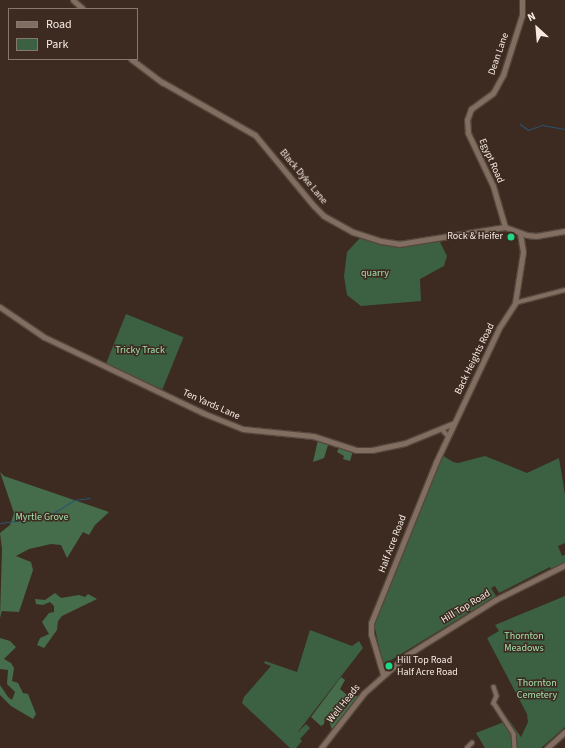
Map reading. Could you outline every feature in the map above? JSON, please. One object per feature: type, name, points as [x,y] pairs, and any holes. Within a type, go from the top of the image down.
[{"type":"street","points":[[73,0],[82,8]]},
{"type":"street","name":"Dean Lane","points":[[476,105],[493,93],[503,75],[522,15],[522,0]]},
{"type":"street","name":"Black Dyke Lane","points":[[132,60],[162,82],[255,135],[324,216],[353,232],[381,242],[399,244],[505,227]]},
{"type":"street","name":"Egypt Road","points":[[476,105],[468,115],[468,133],[494,186],[505,227]]},
{"type":"street","points":[[505,227],[520,233],[536,236],[565,230]]},
{"type":"street","points":[[520,233],[523,252],[515,303],[565,290]]},
{"type":"street","name":"Back Heights Road","points":[[454,423],[499,328],[515,303]]},
{"type":"street","name":"Ten Yards Lane","points":[[0,307],[44,337],[203,413],[243,429],[324,438],[362,450],[396,446],[454,423]]},
{"type":"street","name":"Half Acre Road","points":[[383,674],[371,634],[371,623],[454,423]]},
{"type":"street","points":[[442,429],[448,436]]},
{"type":"street","name":"Hill Top Road","points":[[383,674],[407,655],[458,622],[565,565]]},
{"type":"street","name":"Well Heads","points":[[321,748],[355,704],[383,674]]},
{"type":"street","points":[[494,687],[497,696],[494,703],[514,734],[514,748]]},
{"type":"street","points":[[547,748],[565,732]]},
{"type":"street","points":[[467,748],[472,743]]},
{"type":"green space","name":"quarry","points":[[360,238],[399,247],[439,240],[447,256],[444,266],[420,279],[421,301],[361,306],[347,295],[344,276],[347,252]]},
{"type":"green space","name":"Tricky Track","points":[[126,314],[183,337],[163,389],[105,366]]},
{"type":"green space","points":[[318,440],[329,442],[324,458],[313,462]]},
{"type":"green space","points":[[334,445],[353,451],[350,461],[343,459],[344,456],[337,452],[339,448]]},
{"type":"green space","points":[[442,455],[453,462],[458,463],[485,456],[527,473],[559,458],[565,495],[565,543],[558,546],[562,556],[565,555],[565,563],[551,569],[550,567],[499,593],[495,586],[491,588],[496,596],[383,665],[374,624]]},
{"type":"green space","name":"Myrtle Grove","points":[[0,472],[4,476],[109,512],[95,525],[89,535],[83,532],[67,558],[61,545],[51,544],[29,549],[16,556],[31,562],[33,570],[19,612],[2,611],[0,618],[2,549],[0,533],[10,525],[14,513]]},
{"type":"green space","points":[[55,593],[61,598],[79,595],[85,597],[88,594],[97,599],[62,616],[58,621],[57,630],[44,648],[37,645],[40,638],[49,634],[42,622],[49,613],[54,612],[54,606],[50,602],[43,605],[36,604],[35,599],[45,600]]},
{"type":"green space","points":[[565,596],[565,727],[541,748],[485,748],[476,733],[509,720],[521,737],[528,722],[527,714],[487,638],[499,631],[495,625]]},
{"type":"green space","points":[[310,630],[352,646],[359,641],[363,648],[297,733],[306,724],[310,728],[300,739],[302,741],[296,748],[290,748],[242,703],[244,697],[271,666],[264,663],[265,661],[297,672]]},
{"type":"green space","points":[[0,638],[10,641],[16,647],[4,659],[11,663],[14,668],[12,681],[18,683],[23,693],[28,694],[36,714],[33,719],[11,706],[0,695],[0,685],[8,697],[12,700],[15,692],[7,684],[8,670],[0,669]]},
{"type":"green space","points":[[341,677],[345,680],[340,689],[348,696],[358,696],[332,730],[328,717],[325,717],[324,724],[321,726],[311,717]]},
{"type":"waterway","points":[[520,124],[528,130],[542,125],[565,129]]},
{"type":"waterway","points":[[0,523],[47,517],[74,500],[90,498]]},
{"type":"place","name":"Rock & Heifer","points":[[511,237]]},
{"type":"place","name":"Hill Top Road Half Acre Road","points":[[389,666]]},
{"type":"park label","name":"Thornton Meadows","points":[[524,642]]},
{"type":"park label","name":"Thornton Cemetery","points":[[537,688]]}]
